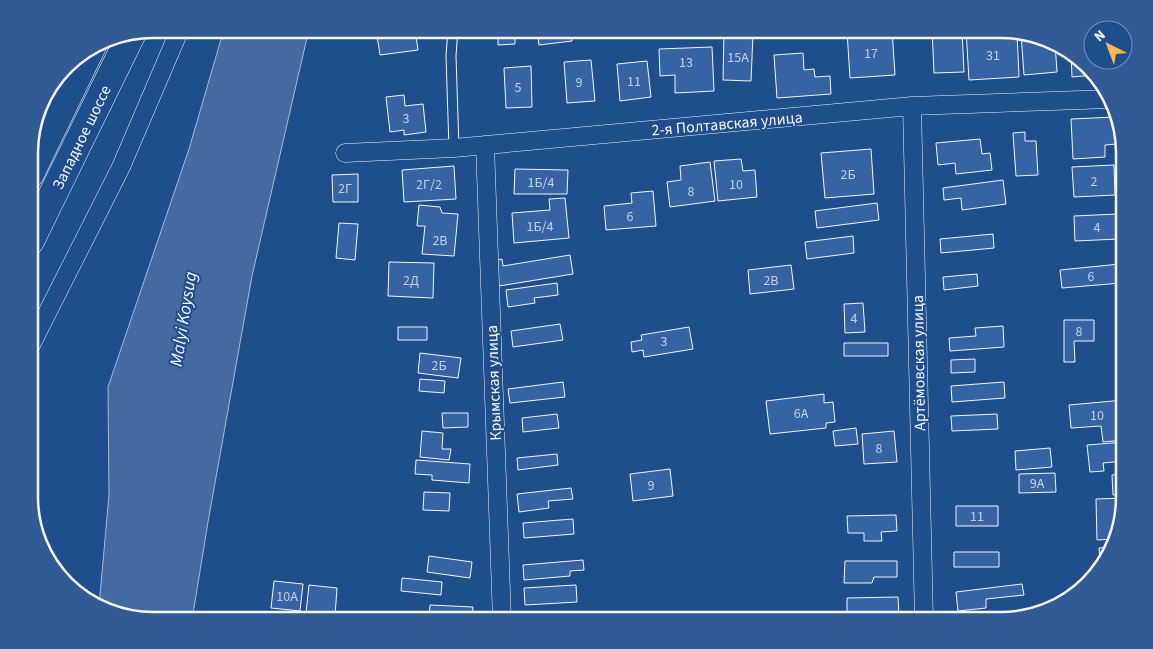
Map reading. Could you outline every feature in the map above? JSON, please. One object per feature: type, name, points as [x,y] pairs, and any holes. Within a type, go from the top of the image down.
[{"type":"highway","name":"Западное шоссе","points":[[38,225],[129,40]]},
{"type":"highway","name":"Западное шоссе","points":[[38,157],[86,59]]},
{"type":"street","points":[[38,331],[121,167],[176,38]]},
{"type":"street","name":"2-я Полтавская улица","points":[[345,152],[454,148],[912,106],[1102,99]]},
{"type":"street","name":"Артёмовская улица","points":[[912,106],[924,611]]},
{"type":"street","name":"Крымская улица","points":[[485,145],[502,612]]},
{"type":"lane","points":[[452,38],[451,56],[454,148]]},
{"type":"water","name":"Malyi Koysug","points":[[221,38],[307,38],[252,276],[193,612],[137,611],[108,603],[100,599],[109,495],[108,387],[189,149]]},
{"type":"building","points":[[377,38],[416,38],[418,50],[380,55]]},
{"type":"building","points":[[498,38],[515,38],[515,44],[498,45]]},
{"type":"building","points":[[538,38],[572,38],[572,41],[539,45]]},
{"type":"building","points":[[724,38],[753,38],[751,81],[723,80]]},
{"type":"building","points":[[847,38],[893,38],[895,75],[850,78]]},
{"type":"building","points":[[932,38],[962,38],[964,72],[934,73]]},
{"type":"building","points":[[967,38],[1017,38],[1019,77],[969,80]]},
{"type":"building","points":[[1021,39],[1045,46],[1056,52],[1057,72],[1024,75]]},
{"type":"building","points":[[712,47],[714,91],[675,93],[675,75],[660,76],[659,49]]},
{"type":"building","points":[[803,53],[804,70],[814,69],[815,77],[830,76],[831,94],[777,98],[774,55]]},
{"type":"building","points":[[591,60],[595,101],[567,103],[564,62]]},
{"type":"building","points":[[647,61],[651,97],[620,101],[617,64]]},
{"type":"building","points":[[1071,61],[1082,71],[1086,76],[1072,77]]},
{"type":"building","points":[[531,66],[532,107],[506,108],[504,68]]},
{"type":"building","points":[[404,95],[405,106],[423,104],[426,132],[404,135],[404,130],[390,132],[386,97]]},
{"type":"building","points":[[1110,117],[1115,144],[1105,145],[1105,157],[1073,159],[1071,119]]},
{"type":"building","points":[[1025,132],[1025,141],[1036,141],[1038,175],[1016,176],[1013,133]]},
{"type":"building","points":[[980,139],[982,154],[990,153],[992,170],[956,174],[955,163],[938,165],[936,143]]},
{"type":"building","points":[[871,149],[874,194],[825,198],[821,153]]},
{"type":"building","points":[[741,159],[743,171],[755,170],[757,197],[718,201],[714,161]]},
{"type":"building","points":[[710,162],[715,201],[670,207],[667,182],[681,180],[680,166]]},
{"type":"building","points":[[1114,165],[1115,195],[1074,197],[1072,167]]},
{"type":"building","points":[[454,166],[456,199],[404,202],[402,170]]},
{"type":"building","points":[[515,169],[568,170],[567,194],[514,194]]},
{"type":"building","points":[[358,174],[358,202],[333,202],[332,175]]},
{"type":"building","points":[[1003,180],[1006,204],[962,210],[961,198],[944,200],[943,188]]},
{"type":"building","points":[[653,191],[656,226],[606,230],[604,206],[632,203],[631,193]]},
{"type":"building","points":[[565,198],[569,238],[514,243],[512,213],[550,210],[549,199]]},
{"type":"building","points":[[877,203],[879,220],[817,228],[815,211]]},
{"type":"building","points":[[419,205],[440,207],[442,213],[458,214],[454,256],[422,254],[425,226],[417,226]]},
{"type":"building","points":[[1115,214],[1115,239],[1075,241],[1074,216]]},
{"type":"building","points":[[339,223],[358,224],[355,260],[336,258]]},
{"type":"building","points":[[993,234],[994,248],[941,253],[940,239]]},
{"type":"building","points":[[853,236],[854,253],[807,259],[805,242]]},
{"type":"building","points":[[570,255],[573,274],[499,286],[495,261],[502,259],[503,266]]},
{"type":"building","points":[[389,262],[434,263],[433,298],[388,296]]},
{"type":"building","points":[[1115,264],[1115,284],[1062,288],[1060,270]]},
{"type":"building","points":[[791,265],[794,289],[750,294],[748,270]]},
{"type":"building","points":[[977,274],[978,286],[944,290],[943,277]]},
{"type":"building","points":[[557,283],[558,295],[534,298],[535,303],[508,307],[506,290]]},
{"type":"building","points":[[863,303],[865,332],[845,333],[844,304]]},
{"type":"building","points":[[1064,320],[1094,320],[1094,341],[1074,341],[1075,362],[1064,362]]},
{"type":"building","points":[[560,324],[563,340],[513,347],[511,331]]},
{"type":"building","points":[[1003,326],[1004,347],[950,351],[949,338],[976,336],[975,328]]},
{"type":"building","points":[[398,327],[427,327],[427,340],[398,340]]},
{"type":"building","points":[[689,327],[693,349],[644,357],[643,350],[632,352],[631,342],[642,340],[641,335]]},
{"type":"building","points":[[844,343],[888,343],[888,356],[844,356]]},
{"type":"building","points":[[420,353],[461,358],[458,378],[418,373]]},
{"type":"building","points":[[975,359],[975,372],[951,373],[951,360]]},
{"type":"building","points":[[420,379],[445,381],[444,393],[419,391]]},
{"type":"building","points":[[563,382],[565,397],[510,403],[508,389]]},
{"type":"building","points":[[1004,382],[1005,398],[952,402],[951,386]]},
{"type":"building","points":[[824,394],[824,403],[833,402],[835,422],[826,423],[826,428],[770,434],[766,401]]},
{"type":"building","points":[[1115,401],[1115,441],[1103,442],[1101,426],[1071,428],[1069,405]]},
{"type":"building","points":[[442,413],[468,413],[468,427],[443,428]]},
{"type":"building","points":[[557,414],[559,428],[523,432],[522,418]]},
{"type":"building","points":[[997,414],[998,429],[952,431],[951,416]]},
{"type":"building","points":[[856,428],[858,444],[835,446],[833,431]]},
{"type":"building","points":[[422,431],[443,433],[442,449],[451,449],[449,460],[420,457]]},
{"type":"building","points":[[894,431],[897,462],[864,464],[862,434]]},
{"type":"building","points":[[1115,443],[1115,462],[1103,463],[1104,471],[1090,472],[1087,445]]},
{"type":"building","points":[[1050,448],[1052,467],[1016,470],[1015,451]]},
{"type":"building","points":[[557,454],[558,465],[518,470],[517,458]]},
{"type":"building","points":[[416,460],[470,464],[469,483],[432,480],[432,475],[415,474]]},
{"type":"building","points":[[670,469],[673,496],[633,501],[630,474]]},
{"type":"building","points":[[1055,473],[1056,492],[1019,493],[1019,474]]},
{"type":"building","points":[[1112,475],[1115,475],[1115,495],[1113,495]]},
{"type":"building","points":[[571,488],[573,499],[548,501],[549,508],[519,512],[517,494]]},
{"type":"building","points":[[424,492],[450,493],[449,511],[423,510]]},
{"type":"building","points":[[1115,498],[1113,519],[1107,539],[1097,540],[1096,499]]},
{"type":"building","points":[[956,506],[998,506],[998,526],[956,526]]},
{"type":"building","points":[[896,515],[897,531],[881,532],[882,541],[864,541],[864,533],[848,533],[847,516]]},
{"type":"building","points":[[573,519],[574,534],[524,538],[523,523]]},
{"type":"building","points":[[954,552],[999,552],[999,567],[954,567]]},
{"type":"building","points":[[429,556],[472,562],[470,578],[427,572]]},
{"type":"building","points":[[583,560],[584,570],[570,571],[570,576],[524,580],[523,565]]},
{"type":"building","points":[[845,561],[897,561],[897,577],[874,577],[872,583],[844,583]]},
{"type":"building","points":[[402,578],[442,582],[441,595],[401,591]]},
{"type":"building","points":[[274,581],[303,584],[300,611],[271,608]]},
{"type":"building","points":[[1022,584],[1024,595],[986,599],[986,608],[958,611],[956,592]]},
{"type":"building","points":[[309,585],[337,588],[335,612],[306,612]]},
{"type":"building","points":[[576,585],[577,602],[525,605],[524,588]]},
{"type":"building","points":[[898,597],[899,611],[847,611],[847,598]]},
{"type":"building","points":[[430,605],[473,607],[473,612],[429,612]]}]
